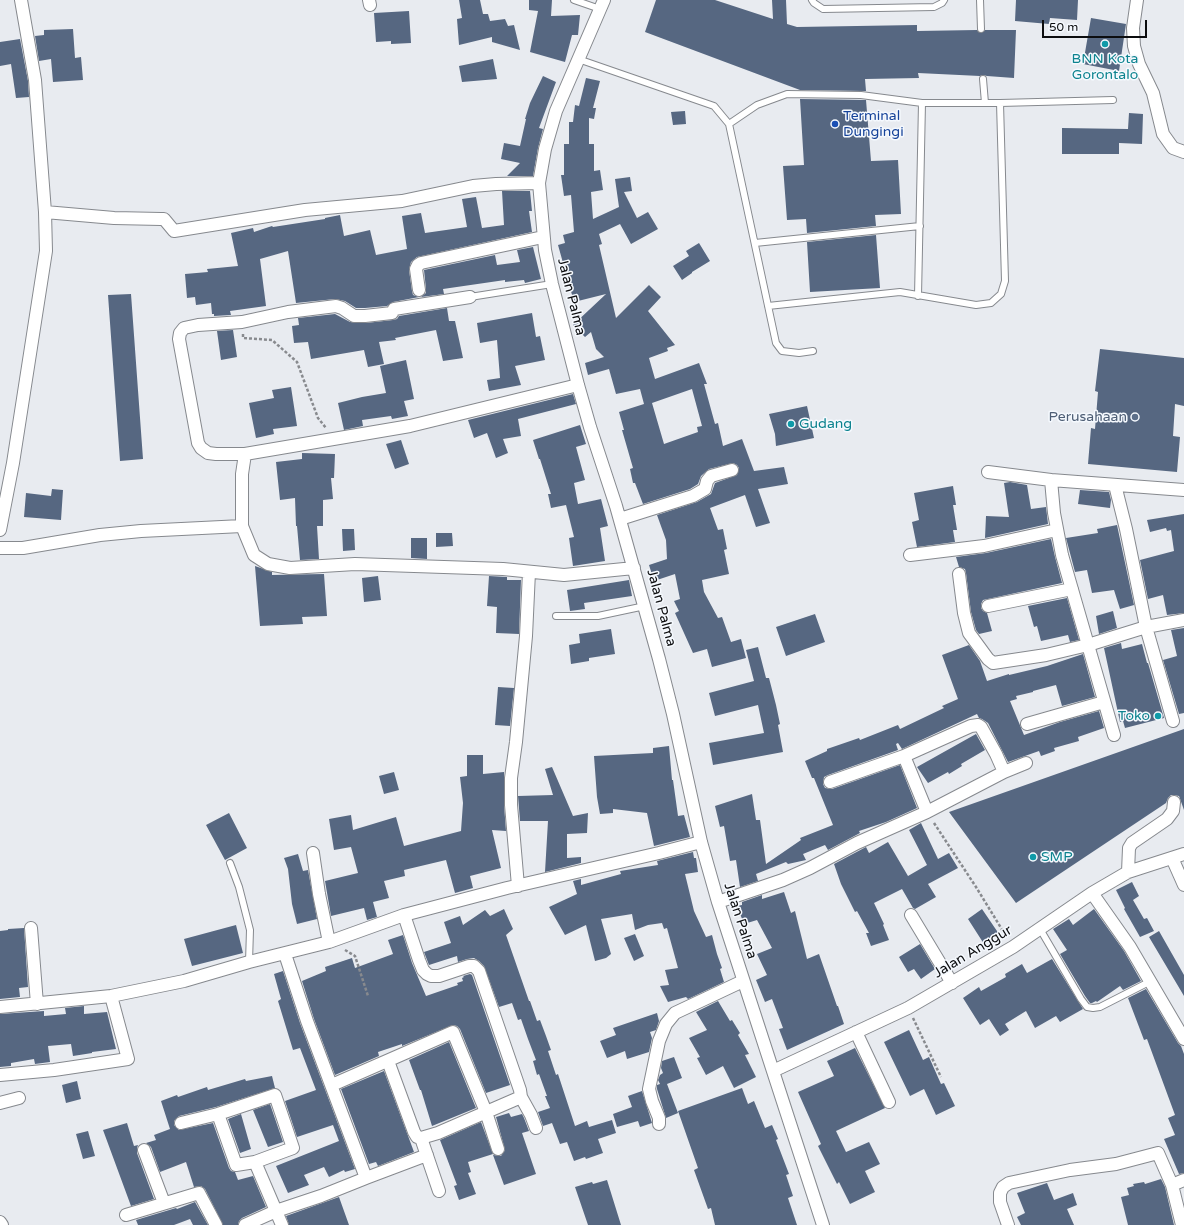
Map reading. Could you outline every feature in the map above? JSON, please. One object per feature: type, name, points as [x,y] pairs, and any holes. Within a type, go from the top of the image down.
[{"type":"street","points":[[0,530],[14,462],[46,251],[45,212],[35,80],[21,0]]},
{"type":"street","points":[[1137,0],[1133,28],[1134,46],[1139,64],[1153,93],[1163,134],[1173,148],[1184,152]]},
{"type":"street","name":"Jalan Palma","points":[[602,4],[556,111],[545,149],[539,183],[543,238],[552,284],[578,385],[620,519],[645,606],[673,714],[701,842],[718,902],[773,1071],[820,1224]]},
{"type":"street","points":[[45,212],[114,218],[164,219],[174,231],[305,210],[402,201],[473,186],[539,183]]},
{"type":"street","points":[[419,290],[416,269],[421,263],[543,238]]},
{"type":"street","points":[[470,297],[394,309],[392,313],[366,316],[354,316],[336,306],[288,312],[242,322],[198,325],[184,328],[180,332],[179,339],[198,443],[201,448],[216,454],[245,454],[292,447],[410,426],[578,385]]},
{"type":"street","points":[[245,454],[242,474],[242,526],[254,555],[268,564],[290,568],[355,564],[480,568],[564,575],[634,568]]},
{"type":"street","points":[[620,519],[693,496],[705,489],[707,481],[711,476],[732,470]]},
{"type":"street","points":[[988,472],[1050,480],[1184,490]]},
{"type":"street","points":[[1050,480],[1054,513],[1062,555],[1114,735]]},
{"type":"street","points":[[1115,485],[1126,528],[1146,627],[1173,721]]},
{"type":"street","points":[[0,548],[23,548],[100,535],[141,531],[242,526]]},
{"type":"street","points":[[910,555],[984,546],[1057,530]]},
{"type":"street","points":[[518,886],[510,778],[519,712],[526,636],[529,572]]},
{"type":"street","points":[[959,574],[964,614],[969,633],[988,659],[994,664],[1088,646],[1146,627],[1184,620]]},
{"type":"street","points":[[988,606],[1072,589]]},
{"type":"street","points":[[1027,724],[1104,702]]},
{"type":"street","points":[[830,782],[904,756],[971,726],[978,725],[984,730],[1004,772]]},
{"type":"street","points":[[904,756],[927,812]]},
{"type":"street","points":[[718,902],[783,880],[810,868],[857,843],[927,812],[1004,772],[1026,763]]},
{"type":"street","points":[[1128,872],[1129,848],[1132,843],[1167,819],[1173,811],[1174,802]]},
{"type":"street","points":[[0,1007],[111,996],[184,981],[249,962],[329,942],[404,915],[701,842]]},
{"type":"street","points":[[313,853],[319,894],[329,942]]},
{"type":"street","name":"Jalan Anggur","points":[[773,1071],[908,1008],[1013,947],[1092,893],[1128,872],[1184,854]]},
{"type":"street","points":[[1172,858],[1184,885]]},
{"type":"street","points":[[1092,893],[1130,947],[1184,1039]]},
{"type":"street","points":[[404,915],[419,960],[423,970],[427,974],[431,976],[439,976],[469,966],[474,966],[479,971],[520,1090],[521,1097],[536,1128]]},
{"type":"street","points":[[911,915],[952,983]]},
{"type":"street","points":[[31,928],[37,1004]]},
{"type":"street","points":[[285,954],[307,1021],[366,1178]]},
{"type":"street","points":[[659,1124],[659,1118],[652,1101],[649,1088],[659,1041],[666,1024],[675,1013],[743,981]]},
{"type":"street","points":[[0,1075],[54,1070],[128,1059],[111,996]]},
{"type":"street","points":[[332,1085],[453,1032],[486,1112],[498,1149]]},
{"type":"street","points":[[856,1032],[889,1102]]},
{"type":"street","points":[[388,1061],[414,1132],[417,1137],[421,1138],[439,1191]]},
{"type":"street","points":[[181,1123],[218,1114],[275,1095],[293,1148],[255,1162],[236,1165],[218,1114]]},
{"type":"street","points":[[421,1138],[438,1133],[521,1097]]},
{"type":"street","points":[[0,1103],[19,1098]]},
{"type":"street","points":[[144,1150],[164,1203]]},
{"type":"street","points":[[1008,1225],[1000,1202],[1000,1192],[1003,1187],[1016,1181],[1070,1170],[1116,1164],[1158,1153],[1172,1185],[1182,1225]]},
{"type":"street","points":[[245,1225],[276,1211],[321,1196],[427,1155]]},
{"type":"street","points":[[255,1162],[282,1225]]},
{"type":"street","points":[[1172,1185],[1184,1180]]},
{"type":"street","points":[[126,1215],[199,1193],[216,1225]]},
{"type":"lane","points":[[574,0],[602,4]]},
{"type":"lane","points":[[812,0],[823,9],[934,7],[942,3],[944,0]]},
{"type":"lane","points":[[980,0],[981,29]]},
{"type":"lane","points":[[578,59],[714,106],[729,124],[776,343],[782,351],[799,353],[813,351]]},
{"type":"lane","points":[[983,79],[985,103]]},
{"type":"lane","points":[[729,124],[757,105],[786,94],[861,95],[922,103],[1000,103],[1113,100]]},
{"type":"lane","points":[[918,296],[922,103]]},
{"type":"lane","points":[[768,306],[900,292],[976,305],[991,303],[1000,294],[1005,281],[1000,103]]},
{"type":"lane","points":[[755,243],[920,226]]},
{"type":"lane","points":[[470,297],[552,284]]},
{"type":"lane","points":[[556,616],[598,616],[645,606]]},
{"type":"lane","points":[[230,863],[239,887],[250,930],[249,962]]},
{"type":"lane","points":[[1040,929],[1080,999],[1087,1007],[1100,1007],[1151,981]]},
{"type":"path","points":[[242,322],[243,338],[272,340],[298,362],[318,418],[335,439]]},
{"type":"path","points":[[927,812],[1013,947]]},
{"type":"path","points":[[329,942],[355,956],[368,996]]},
{"type":"path","points":[[908,1008],[941,1077]]},
{"type":"building","points":[[459,0],[480,0],[483,14],[488,14],[490,21],[505,19],[508,26],[514,25],[520,50],[492,42],[492,37],[459,45],[457,19],[462,18]]},
{"type":"building","points":[[529,0],[552,0],[551,16],[580,15],[578,35],[572,35],[565,62],[530,52],[538,11],[529,10]]},
{"type":"building","points":[[656,0],[715,0],[773,19],[772,0],[786,0],[787,24],[797,27],[917,25],[917,31],[977,30],[981,33],[985,30],[1016,30],[1014,78],[983,75],[918,73],[919,78],[865,79],[866,91],[800,90],[645,32]]},
{"type":"building","points":[[1016,0],[1078,0],[1077,20],[1050,18],[1049,24],[1015,21]]},
{"type":"building","points":[[409,11],[411,43],[391,44],[391,41],[376,42],[374,13]]},
{"type":"building","name":"BNN Kota Gorontalo","points":[[1091,18],[1126,24],[1119,71],[1083,64]]},
{"type":"building","points":[[73,29],[75,58],[81,57],[83,80],[53,82],[51,59],[39,61],[35,36],[44,35],[44,30]]},
{"type":"building","points":[[20,39],[28,81],[29,97],[16,98],[11,64],[0,66],[0,42]]},
{"type":"building","points":[[493,59],[497,79],[462,82],[459,66]]},
{"type":"building","points":[[543,76],[556,82],[539,128],[543,129],[533,176],[507,176],[520,163],[501,159],[504,143],[520,146],[525,119],[530,103]]},
{"type":"building","points":[[586,78],[600,81],[593,108],[596,108],[594,119],[589,118],[589,144],[594,144],[594,171],[600,170],[603,190],[591,192],[593,219],[619,207],[615,179],[630,177],[632,191],[624,192],[637,218],[648,212],[658,229],[631,244],[620,224],[599,234],[602,244],[599,245],[616,318],[649,285],[661,297],[648,311],[675,345],[667,348],[668,351],[649,358],[655,379],[699,363],[707,384],[704,384],[715,424],[718,423],[723,446],[742,439],[754,471],[784,467],[788,484],[758,489],[770,523],[756,527],[745,495],[710,508],[718,530],[723,529],[727,549],[724,550],[729,574],[702,580],[704,592],[718,618],[722,617],[731,642],[741,639],[746,658],[712,667],[707,649],[693,653],[675,613],[679,611],[674,601],[680,599],[675,574],[654,581],[649,565],[667,559],[666,540],[657,515],[697,502],[711,494],[715,483],[737,475],[739,468],[733,463],[709,469],[701,476],[698,484],[690,489],[643,504],[635,483],[633,483],[630,469],[633,468],[622,430],[624,430],[619,412],[644,404],[640,389],[616,394],[609,369],[588,375],[585,363],[604,357],[596,349],[591,332],[585,337],[573,325],[606,294],[574,302],[558,245],[565,243],[563,235],[574,232],[571,195],[564,196],[561,175],[564,175],[564,144],[569,144],[569,122],[573,122],[575,105],[579,106]],"holes":[[[692,389],[702,426],[697,427],[698,432],[664,444],[652,403]]]},
{"type":"building","points":[[800,99],[866,100],[871,161],[898,160],[901,214],[875,215],[876,226],[807,233],[806,219],[787,220],[783,166],[804,165]]},
{"type":"building","points":[[685,111],[686,124],[673,125],[671,112]]},
{"type":"building","points":[[1129,113],[1143,114],[1142,144],[1119,143],[1119,154],[1062,154],[1062,128],[1128,129]]},
{"type":"building","points":[[502,191],[530,191],[532,211],[529,211],[532,232],[417,257],[411,262],[409,270],[413,295],[419,297],[393,302],[387,306],[365,308],[356,308],[345,301],[335,299],[296,303],[288,251],[260,259],[266,306],[230,311],[231,315],[214,316],[214,314],[212,314],[211,303],[196,305],[195,297],[187,298],[185,274],[208,272],[207,269],[238,266],[231,233],[253,228],[254,232],[272,226],[325,219],[340,215],[344,236],[370,230],[376,255],[407,249],[402,216],[421,213],[425,233],[467,227],[462,199],[476,197],[482,228],[504,225]]},
{"type":"building","points":[[876,235],[880,288],[810,292],[807,242]]},
{"type":"building","points":[[699,243],[710,261],[682,280],[673,266],[689,256],[686,251]]},
{"type":"building","points":[[533,247],[541,279],[525,283],[524,280],[505,282],[505,280],[443,289],[444,294],[421,297],[426,293],[424,270],[495,255],[497,265],[520,262],[517,250]]},
{"type":"building","points":[[131,294],[143,459],[120,461],[108,295]]},
{"type":"building","points":[[447,308],[449,321],[455,321],[463,358],[443,361],[436,330],[395,338],[396,340],[379,342],[384,364],[368,367],[364,350],[311,359],[308,342],[294,343],[292,326],[299,325],[298,318],[335,314],[350,322],[366,323],[393,320],[397,319],[399,316]]},
{"type":"building","points":[[532,313],[536,337],[540,336],[545,360],[515,366],[521,385],[489,391],[487,380],[500,378],[497,340],[480,343],[477,323]]},
{"type":"building","points":[[233,330],[237,357],[221,360],[217,331]]},
{"type":"building","name":"Perusahaan","points":[[1100,349],[1184,358],[1184,406],[1175,404],[1173,436],[1180,437],[1177,472],[1088,464],[1091,428],[1095,429],[1098,392],[1095,391]]},
{"type":"building","points":[[406,360],[414,399],[404,401],[408,416],[392,419],[391,416],[362,420],[363,426],[344,430],[338,403],[386,393],[380,366]]},
{"type":"building","points":[[291,387],[297,426],[273,429],[274,434],[256,438],[249,403],[274,398],[272,390]]},
{"type":"building","points":[[573,394],[576,404],[518,419],[521,436],[503,439],[508,453],[496,458],[487,433],[474,438],[468,420]]},
{"type":"building","name":"Gudang","points":[[807,406],[814,438],[776,446],[775,434],[769,414]]},
{"type":"building","points":[[580,425],[586,444],[576,447],[585,480],[574,483],[578,504],[601,499],[608,526],[600,528],[605,561],[573,566],[569,538],[574,537],[566,505],[551,508],[548,494],[551,494],[533,440]]},
{"type":"building","points":[[401,440],[409,464],[395,469],[386,444]]},
{"type":"building","points":[[302,453],[335,454],[334,478],[331,478],[333,499],[323,500],[323,526],[317,526],[319,559],[300,560],[296,526],[295,498],[280,500],[276,462],[302,459]]},
{"type":"building","points":[[1010,482],[1027,485],[1031,509],[1046,507],[1048,524],[985,538],[986,516],[1009,517],[1004,483]]},
{"type":"building","points":[[953,486],[956,505],[953,505],[957,530],[953,530],[955,542],[917,547],[912,522],[919,520],[914,493]]},
{"type":"building","points":[[52,489],[63,490],[61,520],[24,517],[26,493],[51,496]]},
{"type":"building","points":[[1080,490],[1109,492],[1111,500],[1110,508],[1078,504]]},
{"type":"building","points":[[1184,514],[1184,613],[1167,615],[1163,595],[1148,599],[1140,560],[1174,551],[1171,530],[1167,531],[1166,528],[1150,532],[1147,520]]},
{"type":"building","points":[[1117,525],[1134,605],[1120,609],[1114,590],[1092,593],[1087,570],[1075,572],[1066,538],[1098,533],[1097,529]]},
{"type":"building","points":[[342,529],[354,529],[355,550],[343,551]]},
{"type":"building","points":[[436,533],[452,533],[453,546],[436,547]]},
{"type":"building","points":[[411,538],[427,538],[427,559],[411,558]]},
{"type":"building","points":[[1051,539],[1062,583],[983,600],[981,608],[987,613],[992,631],[979,634],[976,630],[971,612],[965,569],[959,567],[956,557],[986,553]]},
{"type":"building","points":[[255,566],[272,572],[272,575],[324,574],[327,616],[302,617],[303,624],[260,626]]},
{"type":"building","points":[[378,576],[381,600],[364,602],[362,578]]},
{"type":"building","points":[[489,576],[507,577],[507,580],[521,580],[519,634],[496,633],[497,607],[487,606]]},
{"type":"building","points":[[629,580],[632,596],[584,603],[585,609],[570,611],[567,590]]},
{"type":"building","points":[[1067,598],[1079,640],[1070,642],[1068,635],[1041,641],[1037,626],[1034,627],[1028,606]]},
{"type":"building","points":[[1113,611],[1117,628],[1099,634],[1096,616]]},
{"type":"building","points":[[815,614],[825,642],[786,656],[776,627]]},
{"type":"building","points":[[1184,628],[1184,713],[1179,714],[1163,660],[1177,656],[1171,630]]},
{"type":"building","points":[[611,629],[615,654],[589,658],[589,661],[571,664],[569,645],[580,643],[579,634]]},
{"type":"building","points":[[1121,643],[1122,649],[1142,644],[1164,718],[1125,728],[1123,721],[1120,722],[1104,648]]},
{"type":"building","points":[[969,645],[980,661],[987,681],[1009,674],[1047,666],[1083,654],[1095,697],[1062,706],[1056,685],[1016,696],[1017,699],[1010,701],[1024,735],[1060,722],[1099,711],[1104,728],[1078,737],[1079,741],[1054,748],[1055,751],[1041,756],[1039,751],[1008,762],[988,723],[979,718],[977,714],[902,749],[898,743],[896,744],[898,750],[828,775],[824,777],[823,784],[825,788],[832,789],[900,765],[917,808],[886,822],[859,831],[860,833],[828,850],[825,845],[803,854],[806,860],[788,864],[786,862],[756,874],[758,881],[740,887],[736,860],[730,861],[724,826],[720,827],[715,806],[752,794],[756,820],[760,820],[766,864],[801,840],[800,838],[833,825],[814,778],[812,778],[805,761],[827,751],[827,749],[859,738],[860,740],[898,725],[900,729],[944,708],[942,706],[958,699],[942,655]]},
{"type":"building","points":[[758,647],[766,678],[769,678],[776,705],[783,752],[713,765],[709,743],[764,733],[758,705],[715,716],[709,693],[754,681],[746,650]]},
{"type":"building","points":[[498,687],[514,688],[510,726],[495,725]]},
{"type":"building","name":"SMP","points":[[1184,729],[1184,810],[1179,796],[1171,795],[1166,803],[1016,903],[949,812]]},
{"type":"building","points":[[976,734],[985,750],[961,764],[962,766],[949,774],[948,772],[928,783],[917,767]]},
{"type":"building","points":[[669,746],[672,780],[678,816],[684,815],[690,837],[654,846],[647,813],[613,809],[613,813],[600,814],[597,797],[594,756],[653,753],[653,748]]},
{"type":"building","points":[[467,755],[483,755],[483,774],[504,772],[506,831],[492,830],[501,868],[470,876],[473,888],[455,893],[446,860],[404,870],[405,876],[384,881],[389,898],[373,902],[377,917],[367,920],[364,908],[331,916],[325,881],[358,873],[351,847],[334,850],[329,819],[351,815],[353,830],[396,817],[404,846],[461,831],[463,803],[460,777],[467,776]]},
{"type":"building","points":[[552,767],[573,816],[588,813],[587,833],[567,834],[567,858],[581,857],[581,863],[545,872],[548,821],[520,821],[518,796],[553,795],[545,769]]},
{"type":"building","points":[[394,772],[399,790],[384,794],[379,776]]},
{"type":"building","points":[[229,813],[247,848],[225,860],[206,825]]},
{"type":"building","points":[[921,823],[938,859],[949,853],[958,868],[928,884],[936,897],[915,909],[902,889],[874,903],[884,924],[883,925],[889,940],[871,946],[866,933],[869,933],[857,911],[855,912],[841,884],[834,864],[866,847],[869,853],[888,842],[908,876],[927,865],[909,830]]},
{"type":"building","points":[[693,852],[694,858],[696,858],[698,872],[685,874],[694,911],[706,937],[712,935],[722,968],[720,969],[724,982],[688,999],[686,997],[668,1002],[660,986],[669,985],[665,970],[678,968],[667,928],[664,929],[662,923],[648,925],[635,930],[632,914],[601,919],[611,954],[606,958],[595,961],[586,925],[565,935],[549,907],[577,894],[573,881],[581,879],[581,885],[621,874],[620,871],[658,865],[657,861]]},
{"type":"building","points":[[298,854],[303,871],[308,870],[317,919],[297,924],[292,904],[288,869],[284,858]]},
{"type":"building","points":[[1132,882],[1139,896],[1133,900],[1144,919],[1147,918],[1154,931],[1140,937],[1124,909],[1125,908],[1116,890]]},
{"type":"building","points":[[784,892],[791,913],[795,911],[807,959],[819,954],[844,1024],[787,1050],[779,1029],[783,1028],[772,999],[765,1002],[756,980],[767,975],[757,954],[772,948],[757,920],[744,924],[737,906],[742,905],[742,902],[762,895],[762,899]]},
{"type":"building","points":[[504,909],[513,929],[506,935],[529,1001],[537,1021],[540,1020],[546,1036],[551,1050],[548,1051],[556,1075],[558,1074],[575,1126],[587,1121],[589,1127],[612,1120],[616,1133],[598,1139],[603,1153],[586,1159],[585,1157],[574,1161],[567,1142],[560,1144],[552,1123],[543,1126],[538,1112],[550,1108],[539,1074],[537,1075],[533,1061],[536,1060],[521,1019],[518,1020],[512,1003],[499,1007],[484,966],[474,958],[458,962],[457,956],[429,965],[424,952],[451,943],[444,922],[460,916],[463,925],[485,910],[490,916]]},
{"type":"building","points":[[982,909],[999,934],[984,944],[968,919]]},
{"type":"building","points":[[1094,909],[1124,951],[1141,981],[1123,990],[1120,986],[1097,1002],[1090,1003],[1060,954],[1067,950],[1053,929],[1069,919],[1073,925]]},
{"type":"building","points":[[236,925],[243,953],[192,966],[184,939]]},
{"type":"building","points":[[24,928],[28,987],[19,988],[20,997],[0,999],[0,931]]},
{"type":"building","points":[[1159,931],[1184,975],[1184,996],[1149,937]]},
{"type":"building","points":[[635,934],[644,956],[634,961],[624,938]]},
{"type":"building","points":[[403,935],[412,963],[426,996],[458,985],[457,983],[463,981],[463,976],[470,974],[472,975],[510,1085],[486,1093],[460,1029],[453,1025],[402,1046],[402,1044],[378,1052],[379,1056],[335,1075],[314,1019],[302,981],[326,971],[325,967],[352,958],[355,968],[393,954],[388,940]]},
{"type":"building","points":[[920,944],[935,969],[921,979],[914,969],[908,972],[899,957]]},
{"type":"building","points":[[1052,959],[1083,1009],[1060,1022],[1056,1016],[1035,1028],[1026,1011],[1005,1024],[1009,1030],[1000,1036],[989,1019],[980,1025],[963,998],[979,987],[981,991],[1006,977],[1005,974],[1022,964],[1027,973]]},
{"type":"building","points":[[283,971],[300,1023],[355,1169],[345,1172],[344,1170],[329,1177],[324,1167],[304,1175],[309,1185],[288,1193],[276,1166],[339,1141],[333,1125],[297,1137],[285,1101],[316,1090],[300,1048],[293,1050],[278,1001],[281,999],[274,974]]},
{"type":"building","points":[[1146,989],[1181,1046],[1184,1054],[1184,1173],[1179,1174],[1164,1139],[1175,1135],[1168,1118],[1175,1115],[1147,1039],[1144,1040],[1128,998]]},
{"type":"building","points":[[718,1001],[730,1021],[732,1020],[740,1033],[738,1035],[749,1054],[745,1055],[756,1077],[734,1088],[723,1066],[706,1075],[697,1058],[700,1057],[689,1038],[707,1030],[696,1012]]},
{"type":"building","points":[[84,1006],[84,1014],[107,1012],[116,1049],[73,1056],[71,1044],[48,1046],[50,1062],[35,1064],[34,1059],[11,1063],[11,1066],[0,1067],[0,1014],[44,1011],[44,1016],[66,1014],[65,1008]]},
{"type":"building","points":[[657,1013],[659,1021],[656,1030],[650,1032],[652,1038],[649,1052],[627,1059],[625,1051],[607,1058],[600,1041],[616,1035],[613,1028]]},
{"type":"building","points":[[909,1030],[923,1060],[929,1057],[941,1084],[944,1083],[955,1106],[936,1115],[924,1089],[910,1096],[884,1042]]},
{"type":"building","points":[[449,1042],[476,1108],[432,1126],[421,1090],[409,1060]]},
{"type":"building","points":[[855,1048],[885,1108],[836,1131],[846,1152],[869,1142],[880,1164],[865,1171],[875,1192],[850,1204],[839,1182],[837,1184],[818,1146],[821,1144],[798,1092],[834,1076],[827,1061]]},
{"type":"building","points":[[674,1057],[682,1078],[667,1084],[678,1113],[666,1118],[657,1085],[660,1084],[658,1080],[660,1075],[663,1073],[661,1068],[662,1061]]},
{"type":"building","points":[[384,1071],[414,1152],[378,1166],[376,1162],[369,1164],[341,1089]]},
{"type":"building","points":[[272,1076],[275,1088],[216,1107],[179,1116],[174,1121],[174,1125],[179,1130],[213,1123],[231,1171],[235,1172],[238,1180],[253,1176],[266,1207],[242,1218],[238,1225],[223,1225],[205,1189],[201,1186],[194,1187],[186,1162],[160,1172],[151,1147],[146,1143],[156,1140],[154,1135],[170,1129],[161,1101],[207,1087],[208,1090],[245,1079],[246,1081]]},
{"type":"building","points":[[77,1081],[81,1099],[66,1103],[62,1085]]},
{"type":"building","points":[[742,1088],[748,1104],[754,1101],[765,1128],[772,1125],[778,1139],[776,1140],[789,1174],[786,1175],[793,1196],[788,1198],[797,1225],[715,1225],[711,1208],[708,1209],[694,1170],[698,1168],[678,1111]]},
{"type":"building","points":[[642,1091],[652,1123],[640,1127],[638,1121],[617,1127],[613,1114],[632,1107],[628,1096]]},
{"type":"building","points":[[270,1104],[283,1142],[268,1147],[253,1110]]},
{"type":"building","points":[[509,1113],[511,1117],[522,1114],[524,1118],[529,1131],[522,1133],[536,1174],[504,1185],[493,1155],[501,1156],[505,1150],[496,1117]]},
{"type":"building","points":[[241,1114],[251,1149],[240,1153],[228,1119]]},
{"type":"building","points":[[481,1122],[493,1154],[468,1162],[471,1172],[468,1173],[476,1194],[459,1200],[454,1186],[457,1185],[440,1140]]},
{"type":"building","points":[[127,1123],[134,1146],[138,1145],[137,1153],[154,1199],[131,1206],[103,1130]]},
{"type":"building","points":[[88,1131],[95,1156],[83,1159],[76,1134]]},
{"type":"building","points":[[1161,1179],[1165,1187],[1174,1225],[1128,1225],[1121,1197],[1129,1195],[1127,1188],[1134,1186],[1133,1184],[1144,1182],[1145,1184]]},
{"type":"building","points":[[607,1180],[621,1225],[588,1225],[575,1187],[592,1182],[593,1184]]},
{"type":"building","points":[[1047,1183],[1054,1200],[1073,1193],[1077,1205],[1067,1209],[1074,1225],[1021,1225],[1017,1217],[1025,1213],[1017,1193]]},
{"type":"building","points":[[339,1197],[349,1225],[289,1225],[286,1216]]},
{"type":"building","points":[[195,1202],[208,1225],[193,1225],[190,1219],[174,1225],[138,1225],[136,1220],[176,1208],[177,1209]]},
{"type":"place","name":"BNN Kota Gorontalo","points":[[1105,44]]},
{"type":"place","name":"Terminal Dungingi","points":[[835,124]]},
{"type":"place","name":"Perusahaan","points":[[1135,417]]},
{"type":"place","name":"Gudang","points":[[791,424]]},
{"type":"place","name":"Toko","points":[[1158,716]]},
{"type":"place","name":"SMP","points":[[1033,857]]}]
